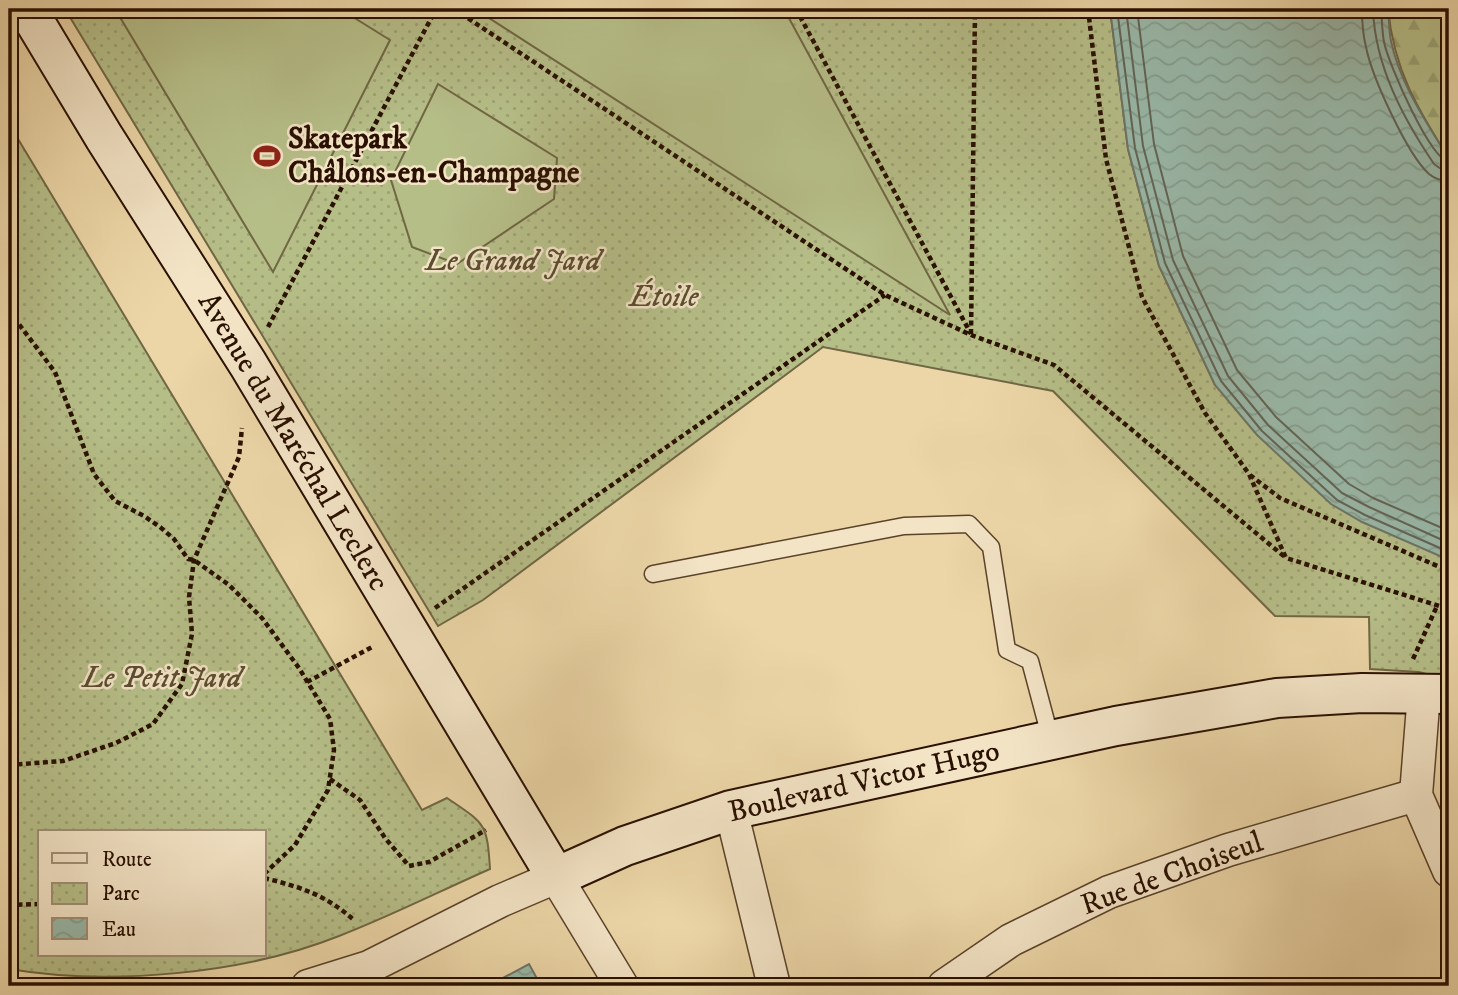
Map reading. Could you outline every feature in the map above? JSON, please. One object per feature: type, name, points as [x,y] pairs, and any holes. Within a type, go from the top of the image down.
[{"type":"main road","name":"Avenue du Maréchal Leclerc","points":[[27,9],[104,137],[248,364],[556,877]]},
{"type":"main road","name":"Boulevard Victor Hugo","points":[[556,877],[625,846],[731,810],[1051,740],[1277,698],[1362,694],[1428,683]]},
{"type":"street","points":[[1428,683],[1416,795],[1449,872]]},
{"type":"street","name":"Rue de Choiseul","points":[[944,986],[982,976],[1011,940],[1109,892],[1228,850],[1416,795]]},
{"type":"street","points":[[731,810],[774,986]]},
{"type":"street","points":[[556,877],[622,986]]},
{"type":"street","name":"Boulevard Victor Hugo","points":[[308,986],[369,967],[500,901],[556,877]]},
{"type":"lane","points":[[653,574],[904,526],[969,524],[991,547],[1007,650],[1030,661],[1051,740]]},
{"type":"path","points":[[248,364],[436,9]]},
{"type":"path","points":[[454,9],[885,295],[971,335],[1054,365],[1286,558],[1449,609]]},
{"type":"path","points":[[796,9],[971,335]]},
{"type":"path","points":[[971,335],[975,9]]},
{"type":"path","points":[[1088,9],[1106,159],[1142,298],[1205,413],[1249,474],[1286,558]]},
{"type":"path","points":[[307,682],[407,628],[885,295]]},
{"type":"path","points":[[9,312],[55,372],[94,474],[115,501],[160,527],[174,539],[188,559],[194,560],[229,585],[262,618],[330,719],[334,750],[328,790],[295,845],[266,874]]},
{"type":"path","points":[[9,765],[63,761],[116,743],[153,724],[182,684],[192,634],[189,597],[194,560],[239,457]]},
{"type":"path","points":[[1249,474],[1280,498],[1449,571]]},
{"type":"path","points":[[1428,683],[1437,606]]},
{"type":"path","points":[[330,779],[360,800],[385,838],[409,866],[429,862],[474,839],[516,811]]},
{"type":"path","points":[[266,877],[300,886],[335,903],[355,921]]},
{"type":"path","points":[[9,905],[38,904]]},
{"type":"green space","name":"Le Grand Jard","points":[[65,9],[1110,9],[1128,149],[1159,266],[1215,385],[1449,557],[1449,680],[1419,672],[1370,669],[1369,617],[1275,616],[1053,391],[823,347],[483,600],[438,626]]},
{"type":"green space","name":"Skatepark Châlons-en-Champagne","points":[[115,9],[340,9],[390,40],[273,272]]},
{"type":"green space","points":[[475,9],[784,9],[950,315]]},
{"type":"green space","points":[[1388,9],[1449,9],[1449,159],[1409,88],[1396,51]]},
{"type":"green space","points":[[438,84],[557,158],[554,199],[457,264],[412,247],[391,180]]},
{"type":"green space","name":"Le Petit Jard","points":[[9,124],[422,810],[447,798],[477,819],[485,833],[490,869],[339,936],[262,960],[219,968],[133,976],[48,974],[9,969]]},
{"type":"water","points":[[1110,9],[1388,9],[1391,41],[1401,73],[1415,103],[1449,159],[1449,560],[1362,522],[1331,504],[1257,435],[1215,385],[1159,266],[1128,149]]},
{"type":"water","points":[[529,964],[541,986],[488,986]]},
{"type":"place","name":"Skatepark Châlons-en-Champagne","points":[[267,156]]},
{"type":"park label","name":"Étoile","points":[[664,297]]}]
